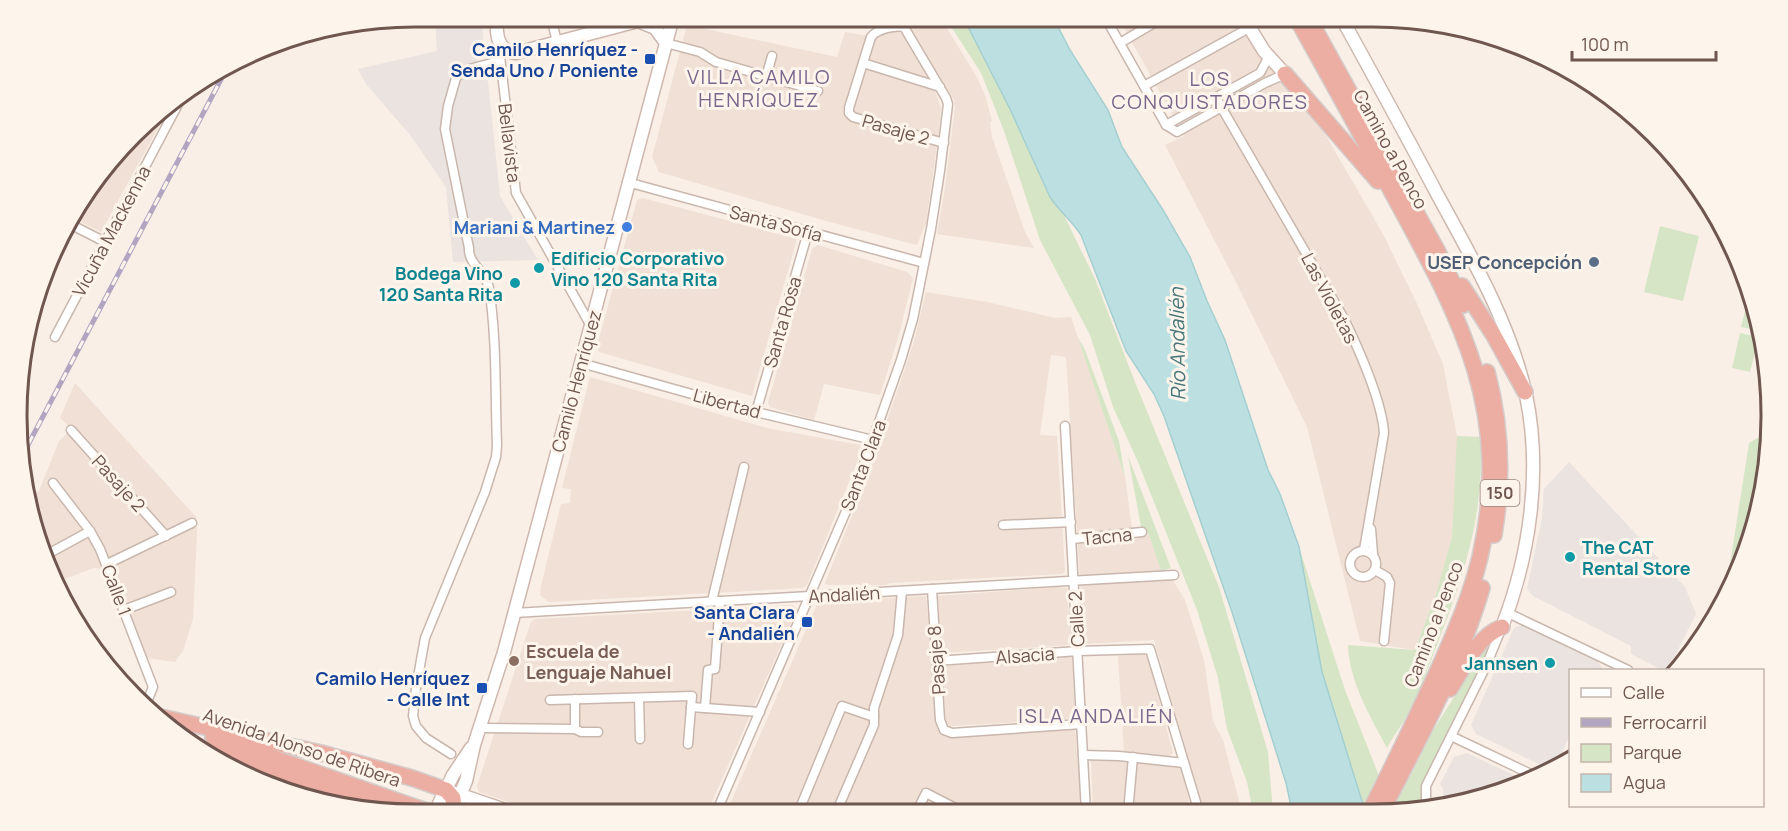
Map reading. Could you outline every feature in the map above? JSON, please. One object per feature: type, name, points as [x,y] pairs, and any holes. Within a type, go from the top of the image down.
[{"type":"highway","name":"Camino a Penco","points":[[1302,27],[1443,285],[1468,345],[1485,409],[1490,473],[1485,527],[1474,580],[1385,803]]},
{"type":"highway","name":"Camino a Penco","points":[[1314,27],[1438,252],[1471,323],[1491,385],[1501,445],[1501,486],[1494,540],[1481,592],[1461,645],[1422,732],[1375,804]]},
{"type":"highway","points":[[1285,74],[1403,213]]},
{"type":"highway","points":[[1438,252],[1481,315],[1525,392]]},
{"type":"highway","points":[[1422,732],[1482,640],[1505,620]]},
{"type":"highway","points":[[174,720],[353,761],[446,790],[455,804]]},
{"type":"highway","name":"Avenida Alonso de Ribera","points":[[179,724],[405,804]]},
{"type":"highway","name":"Avenida Alonso de Ribera","points":[[234,759],[350,799]]},
{"type":"main road","name":"Bellavista","points":[[497,27],[501,55]]},
{"type":"main road","points":[[501,55],[612,27]]},
{"type":"main road","points":[[654,27],[666,43]]},
{"type":"main road","name":"Camilo Henríquez","points":[[457,804],[470,768],[474,745],[514,613],[670,27]]},
{"type":"main road","points":[[1249,27],[1269,56],[1285,74]]},
{"type":"main road","points":[[1347,27],[1482,279],[1504,328],[1525,392],[1532,441],[1531,507],[1521,561],[1505,620]]},
{"type":"main road","name":"Camilo Henríquez","points":[[440,804],[455,771],[474,745]]},
{"type":"street","points":[[554,27],[557,42]]},
{"type":"street","points":[[898,27],[873,33],[863,63],[940,87]]},
{"type":"street","points":[[903,27],[940,87]]},
{"type":"street","points":[[1111,27],[1166,125],[1177,132],[1285,74]]},
{"type":"street","points":[[1120,43],[1146,27]]},
{"type":"street","points":[[1144,86],[1238,27]]},
{"type":"street","points":[[666,43],[700,52],[716,62],[818,91]]},
{"type":"street","name":"Bellavista","points":[[501,55],[516,193],[591,326]]},
{"type":"street","points":[[451,754],[435,745],[416,726],[413,716],[416,688],[425,638],[485,492],[496,457],[497,446],[488,284],[468,256],[469,248],[445,129],[448,106],[456,78],[462,71],[501,55]]},
{"type":"street","points":[[766,77],[772,56]]},
{"type":"street","points":[[1166,125],[1260,73],[1269,56]]},
{"type":"street","name":"Pasaje 2","points":[[863,63],[849,113],[853,117],[944,143]]},
{"type":"street","name":"Santa Clara","points":[[720,804],[811,596],[873,441],[909,336],[933,219],[944,143],[948,110],[946,98],[940,87]]},
{"type":"street","name":"Las Violetas","points":[[1216,98],[1343,317],[1357,347],[1383,424],[1384,433],[1370,516],[1368,552]]},
{"type":"street","name":"Vicuña Mackenna","points":[[55,337],[105,242],[166,118]]},
{"type":"street","name":"Santa Sofía","points":[[627,182],[924,263]]},
{"type":"street","points":[[76,227],[105,242]]},
{"type":"street","name":"Santa Rosa","points":[[756,412],[808,232]]},
{"type":"street","name":"Libertad","points":[[581,363],[756,412],[873,441]]},
{"type":"street","name":"Calle 2","points":[[1065,426],[1086,804]]},
{"type":"street","name":"Pasaje 2","points":[[71,430],[166,536]]},
{"type":"street","points":[[705,708],[708,669],[715,669],[716,601],[744,467]]},
{"type":"street","name":"Calle 1","points":[[53,483],[90,531],[107,564],[153,687],[149,698]]},
{"type":"street","points":[[1004,525],[1071,522]]},
{"type":"street","points":[[107,564],[192,523]]},
{"type":"street","points":[[52,552],[90,531]]},
{"type":"street","name":"Tacna","points":[[1072,539],[1142,532]]},
{"type":"street","points":[[1368,552],[1376,560],[1375,570],[1372,574],[1363,577],[1353,573],[1350,568],[1350,559],[1353,554],[1368,552]]},
{"type":"street","points":[[1375,570],[1387,577],[1390,583],[1384,640]]},
{"type":"street","name":"Andalién","points":[[514,613],[1174,575]]},
{"type":"street","name":"Pasaje 8","points":[[932,589],[940,720],[944,730],[952,733],[1082,724]]},
{"type":"street","points":[[840,804],[874,725],[874,708],[898,634],[902,591]]},
{"type":"street","points":[[124,610],[171,592]]},
{"type":"street","points":[[1425,801],[1430,778],[1486,666],[1505,620],[1612,667]]},
{"type":"street","name":"Alsacia","points":[[936,661],[1078,651],[1150,649],[1184,763]]},
{"type":"street","points":[[550,700],[692,696],[688,744]]},
{"type":"street","points":[[639,698],[640,739]]},
{"type":"street","points":[[575,699],[575,729]]},
{"type":"street","points":[[802,804],[842,706],[874,717]]},
{"type":"street","points":[[691,707],[760,712]]},
{"type":"street","points":[[480,729],[575,729],[581,732],[598,732]]},
{"type":"street","points":[[1451,736],[1526,772]]},
{"type":"street","points":[[1083,755],[1133,757],[1184,763],[1196,804]]},
{"type":"street","points":[[1129,804],[1133,757]]},
{"type":"street","points":[[920,804],[926,793],[947,804]]},
{"type":"shaded area","points":[[436,27],[482,27],[483,40],[475,46],[479,76],[488,81],[500,196],[538,260],[453,262],[446,187],[411,136],[366,84],[358,69],[437,51]]},
{"type":"shaded area","points":[[686,27],[696,27],[837,57],[845,32],[867,36],[844,111],[845,117],[937,145],[926,223],[917,245],[659,172],[652,157]]},
{"type":"shaded area","points":[[907,27],[946,27],[977,77],[992,121],[990,122],[992,137],[1025,232],[1034,248],[937,234],[945,188],[954,100]]},
{"type":"shaded area","points":[[1124,27],[1243,27],[1264,63],[1311,110],[1383,234],[1418,306],[1443,364],[1457,436],[1457,463],[1452,537],[1436,594],[1415,650],[1360,641],[1307,427],[1235,280],[1165,145],[1184,136]]},
{"type":"shaded area","points":[[901,28],[930,79],[868,62],[876,35]]},
{"type":"shaded area","points":[[866,69],[934,89],[941,108],[938,137],[853,113]]},
{"type":"shaded area","points":[[162,121],[101,232],[79,221],[123,159]]},
{"type":"shaded area","points":[[643,198],[797,239],[752,396],[599,352],[597,346],[637,200]]},
{"type":"shaded area","points":[[818,245],[907,272],[913,278],[899,335],[880,395],[824,384],[814,420],[770,407],[768,402],[812,249]]},
{"type":"shaded area","points":[[926,292],[987,302],[1055,318],[1071,317],[1125,477],[1133,536],[1149,535],[1161,571],[1167,571],[1185,600],[1204,660],[1213,721],[1223,740],[1240,804],[1202,804],[1154,640],[1084,644],[1066,357],[1051,355],[1040,435],[1057,436],[1065,571],[1062,574],[886,585],[828,585],[825,583],[870,470],[913,345]]},
{"type":"shaded area","points":[[590,377],[767,428],[860,445],[862,450],[807,585],[803,588],[549,602],[540,595],[561,504],[570,503],[571,489],[562,488]]},
{"type":"shaded area","points":[[75,383],[196,517],[193,619],[183,651],[175,662],[146,658],[111,570],[94,568],[64,579],[48,540],[35,493],[39,491],[59,441],[72,429],[60,418]]},
{"type":"shaded area","points":[[1569,462],[1685,587],[1696,614],[1667,669],[1660,669],[1631,654],[1631,646],[1533,596],[1527,589],[1542,518],[1544,489]]},
{"type":"shaded area","points":[[1067,588],[1071,645],[941,653],[938,596]]},
{"type":"shaded area","points":[[926,596],[938,727],[948,736],[1075,729],[1081,804],[730,804],[818,602]]},
{"type":"shaded area","points":[[793,605],[797,609],[711,804],[514,804],[479,792],[477,786],[531,622],[535,619]]},
{"type":"shaded area","points":[[1524,624],[1596,660],[1602,668],[1569,669],[1569,737],[1561,755],[1542,765],[1476,734],[1471,725],[1514,628]]},
{"type":"shaded area","points":[[1144,654],[1148,658],[1173,753],[1168,757],[1124,752],[1118,656]]},
{"type":"shaded area","points":[[1072,656],[1075,717],[1073,719],[950,726],[946,724],[942,666]]},
{"type":"shaded area","points":[[1467,753],[1516,776],[1473,791],[1444,798],[1440,784],[1454,757]]},
{"type":"shaded area","points":[[1091,759],[1129,760],[1125,804],[1093,804]]},
{"type":"shaded area","points":[[1136,762],[1181,768],[1190,804],[1133,804]]},
{"type":"green space","points":[[951,27],[973,27],[1095,279],[1219,587],[1268,752],[1272,804],[1251,804],[1247,782],[1227,729],[1218,678],[1197,610],[1138,462],[1113,407],[1090,335],[1040,240],[1004,131],[981,73]]},
{"type":"green space","points":[[1660,226],[1699,236],[1683,301],[1644,292]]},
{"type":"green space","points":[[1746,308],[1751,329],[1741,327]]},
{"type":"green space","points":[[1740,333],[1753,336],[1756,350],[1750,372],[1732,368]]},
{"type":"green space","points":[[1078,338],[1085,350],[1119,441],[1125,477]]},
{"type":"green space","points":[[1457,436],[1481,437],[1479,492],[1471,543],[1447,619],[1422,684],[1409,712],[1387,748],[1356,685],[1348,645],[1415,650],[1436,594],[1452,537]]},
{"type":"green space","points":[[1760,437],[1754,491],[1748,516],[1729,568],[1749,443]]},
{"type":"green space","points":[[1128,456],[1171,568],[1161,571],[1149,535],[1141,527]]},
{"type":"green space","points":[[1299,547],[1345,690],[1390,803],[1362,804],[1322,672]]},
{"type":"green space","points":[[1491,641],[1423,785],[1421,801],[1394,803],[1412,773],[1432,732]]},
{"type":"water","name":"Río Andalién","points":[[968,27],[1058,27],[1108,110],[1122,147],[1190,257],[1225,340],[1268,470],[1280,494],[1299,547],[1322,672],[1363,804],[1290,804],[1286,783],[1232,612],[1164,416],[1154,394],[1126,351],[1081,235],[1050,197],[1010,109]]},
{"type":"railway","points":[[28,444],[221,79]]},
{"type":"place","name":"Camilo Henríquez - Senda Uno / Poniente","points":[[650,59]]},
{"type":"place","name":"Mariani & Martinez","points":[[627,227]]},
{"type":"place","name":"USEP Concepción","points":[[1594,262]]},
{"type":"place","name":"Edificio Corporativo Vino 120 Santa Rita","points":[[539,268]]},
{"type":"place","name":"Bodega Vino 120 Santa Rita","points":[[515,283]]},
{"type":"place","name":"The CAT Rental Store","points":[[1570,557]]},
{"type":"place","name":"Santa Clara - Andalién","points":[[807,622]]},
{"type":"place","name":"Escuela de Lenguaje Nahuel","points":[[514,661]]},
{"type":"place","name":"Jannsen","points":[[1550,663]]},
{"type":"place","name":"Camilo Henríquez - Calle Int","points":[[482,688]]},
{"type":"district","name":"VILLA CAMILO HENRÍQUEZ","points":[[759,88]]},
{"type":"district","name":"LOS CONQUISTADORES","points":[[1210,90]]},
{"type":"district","name":"ISLA ANDALIÉN","points":[[1096,715]]}]
